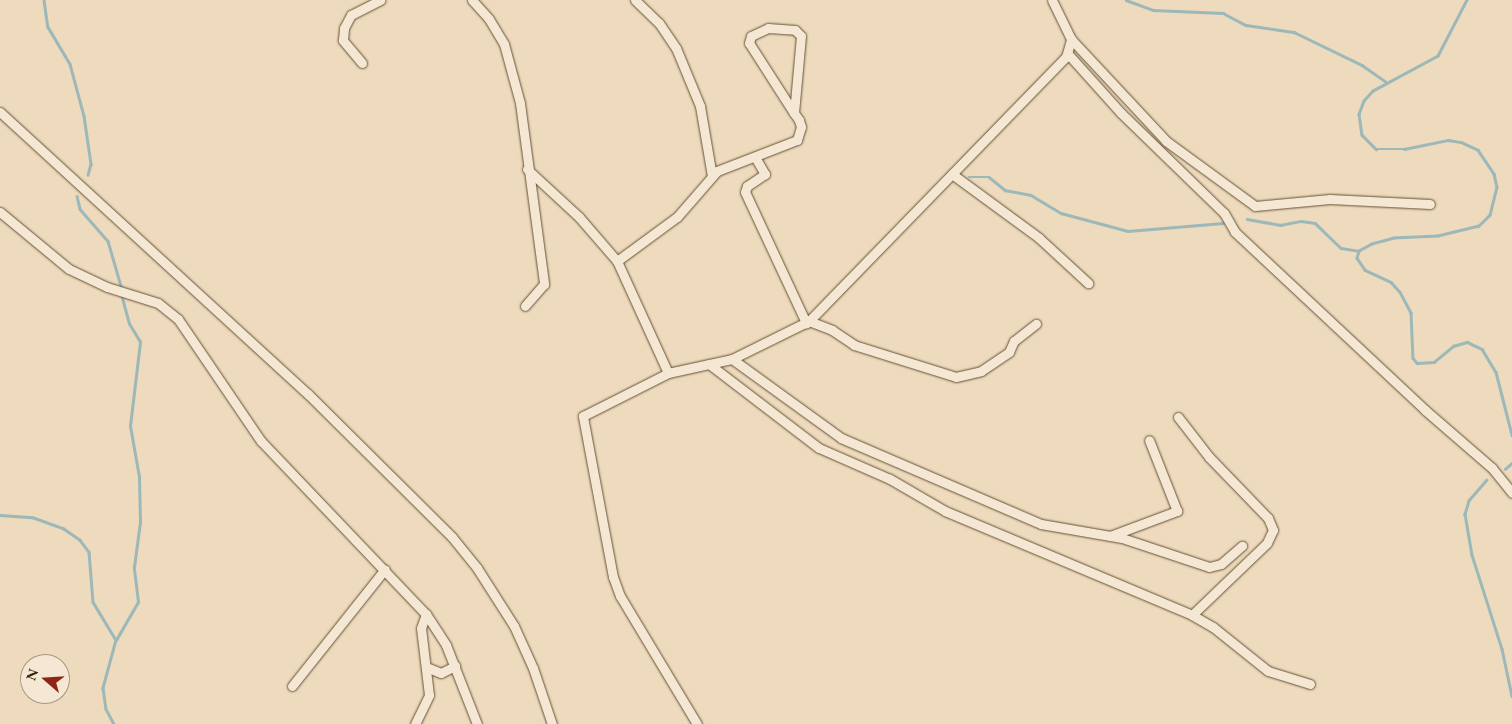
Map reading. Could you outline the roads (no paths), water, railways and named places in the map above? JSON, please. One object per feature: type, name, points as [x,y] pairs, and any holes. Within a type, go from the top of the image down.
[{"type":"street","points":[[362,63],[342,40],[344,28],[351,15],[380,0]]},
{"type":"street","points":[[472,0],[489,19],[504,44],[520,103],[527,169],[544,284],[525,306]]},
{"type":"street","points":[[635,0],[668,35],[676,48],[700,106],[712,176]]},
{"type":"street","points":[[1052,0],[1071,39],[1166,141],[1255,206],[1330,199],[1430,204]]},
{"type":"street","points":[[616,261],[677,217],[712,176],[797,140],[801,127],[749,43],[751,36],[768,28],[795,30],[802,36],[794,113]]},
{"type":"street","points":[[697,724],[628,612],[613,577],[582,416],[668,373],[732,359],[808,322],[1068,54],[1071,39]]},
{"type":"street","points":[[1068,54],[1121,113],[1224,213],[1234,232],[1425,410],[1492,468],[1512,493]]},
{"type":"street","points":[[0,112],[288,376],[452,537],[477,568],[514,626],[533,668],[552,724]]},
{"type":"street","points":[[755,158],[765,174],[747,186],[745,192],[808,322],[832,330],[854,345],[956,377],[981,371],[1008,352],[1014,341],[1036,324]]},
{"type":"street","points":[[527,169],[579,217],[616,261],[668,373]]},
{"type":"street","points":[[952,174],[1039,238],[1088,283]]},
{"type":"street","points":[[0,212],[69,269],[108,287],[148,298],[172,313],[261,441],[386,569],[426,614],[455,666],[477,724]]},
{"type":"street","points":[[732,359],[759,375],[827,429],[855,445],[1041,524],[1110,536],[1210,567],[1221,564],[1242,546]]},
{"type":"street","points":[[709,364],[819,448],[890,479],[945,512],[1192,615],[1213,626],[1268,671],[1310,684]]},
{"type":"street","points":[[1178,417],[1209,457],[1268,518],[1273,530],[1267,543],[1192,615]]},
{"type":"street","points":[[1110,536],[1177,511],[1149,440]]},
{"type":"street","points":[[292,686],[386,569]]},
{"type":"street","points":[[415,724],[429,695],[421,628],[426,614]]},
{"type":"street","points":[[426,668],[442,674],[455,666]]},
{"type":"waterway","points":[[44,0],[48,27],[70,64],[84,116],[91,164],[88,175]]},
{"type":"waterway","points":[[1126,0],[1153,10],[1223,13],[1246,25],[1294,32],[1362,65],[1386,82]]},
{"type":"waterway","points":[[1467,0],[1438,56],[1373,91],[1364,101],[1359,114],[1362,135],[1376,149],[1404,149],[1448,140],[1461,142],[1478,150],[1494,174],[1497,187],[1490,215],[1479,226],[1438,236],[1394,238],[1372,244],[1359,251],[1357,258],[1365,270],[1391,282],[1400,292],[1411,313],[1413,358],[1417,363],[1434,362],[1453,346],[1467,342],[1482,349],[1496,372],[1512,435]]},
{"type":"waterway","points":[[969,177],[989,177],[1005,190],[1031,195],[1061,213],[1128,231],[1223,223]]},
{"type":"waterway","points":[[77,196],[80,209],[108,241],[121,286]]},
{"type":"waterway","points":[[1247,219],[1280,225],[1301,221],[1315,223],[1341,248],[1359,251]]},
{"type":"waterway","points":[[116,640],[138,602],[134,567],[140,522],[139,477],[130,426],[140,342],[129,324],[122,298]]},
{"type":"waterway","points":[[1505,469],[1512,463]]},
{"type":"waterway","points":[[1487,480],[1469,501],[1465,514],[1472,555],[1502,649],[1512,696]]},
{"type":"waterway","points":[[0,515],[32,517],[63,528],[80,540],[89,552],[93,602],[116,640],[103,688],[106,709],[114,724]]}]
